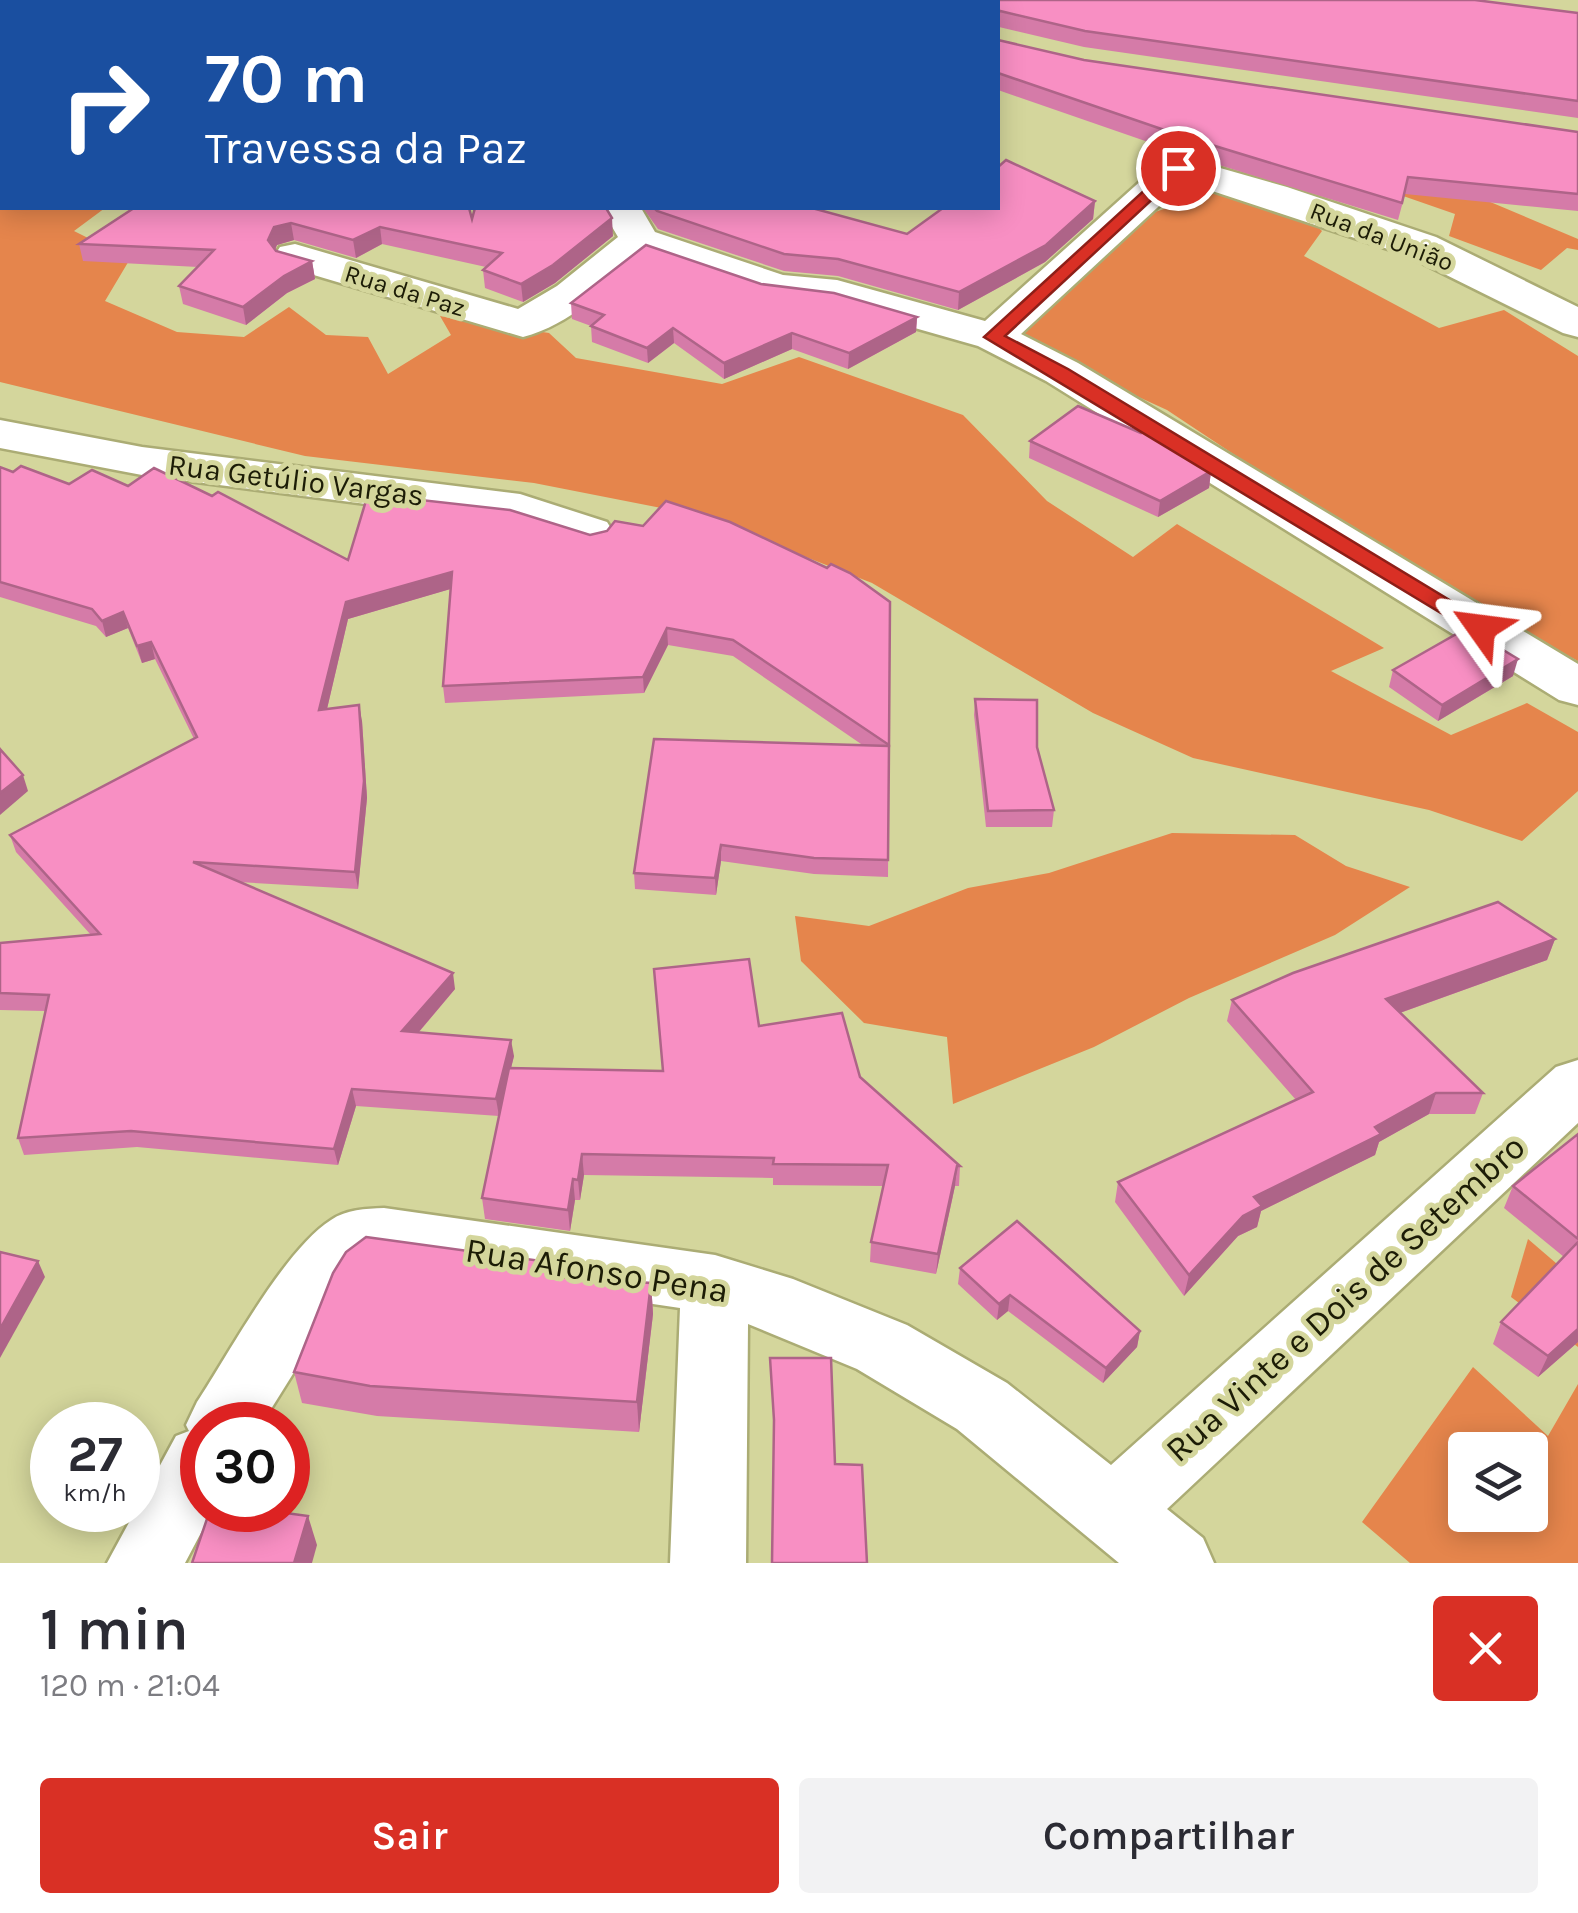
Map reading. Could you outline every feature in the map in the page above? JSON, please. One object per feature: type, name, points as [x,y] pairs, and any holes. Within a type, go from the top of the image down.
[{"type":"street","name":"Rua da União","points":[[993,337],[1178,168],[1273,195],[1421,246],[1578,324]]},
{"type":"street","points":[[630,224],[777,287],[837,292],[993,337],[1078,382],[1578,688]]},
{"type":"street","name":"Rua da Paz","points":[[295,256],[516,324],[528,322],[572,296],[630,224]]},
{"type":"street","name":"Rua Getúlio Vargas","points":[[0,434],[142,462],[481,502],[520,509],[590,533]]},
{"type":"street","name":"Rua Vinte e Dois de Setembro","points":[[1113,1510],[1578,1085]]},
{"type":"street","name":"Rua Afonso Pena","points":[[237,1402],[328,1260],[358,1236],[384,1236],[716,1284],[882,1347],[982,1406],[1176,1563]]},
{"type":"street","points":[[708,1563],[716,1284]]},
{"type":"street","points":[[145,1563],[180,1500]]},
{"type":"shaded area","points":[[1262,147],[1412,169],[1578,239],[1578,250],[1567,248],[1541,270],[1449,236],[1455,214]]},
{"type":"shaded area","points":[[1221,190],[1303,213],[1322,231],[1304,256],[1439,328],[1504,310],[1578,356],[1578,661],[1423,580],[1167,410],[1007,337],[1131,220]]},
{"type":"shaded area","points":[[0,210],[102,210],[74,231],[130,259],[105,301],[177,332],[244,337],[289,307],[326,335],[368,337],[388,374],[451,335],[440,316],[549,333],[576,358],[722,384],[799,357],[963,415],[1047,501],[1133,557],[1177,524],[1384,648],[1331,671],[1451,735],[1527,703],[1578,732],[1578,791],[1522,841],[1429,810],[1193,758],[1093,713],[872,583],[702,516],[534,483],[305,456],[0,382]]},
{"type":"shaded area","points":[[1172,833],[1295,835],[1346,866],[1410,887],[1335,935],[1189,998],[1094,1047],[953,1104],[947,1037],[864,1023],[801,961],[795,916],[869,926],[968,888],[1049,873]]},
{"type":"shaded area","points":[[1528,1239],[1578,1282],[1578,1347],[1511,1297]]},
{"type":"shaded area","points":[[1473,1367],[1544,1432],[1448,1432],[1448,1532],[1548,1532],[1548,1436],[1578,1384],[1578,1563],[1410,1563],[1362,1522]]},
{"type":"building","points":[[1000,0],[1475,0],[1578,13],[1578,101],[1085,31],[1000,11]]},
{"type":"building","points":[[1000,40],[1084,60],[1578,132],[1578,194],[1408,177],[1402,203],[1179,135],[1000,74]]},
{"type":"building","points":[[1006,160],[1095,201],[1046,245],[959,292],[838,259],[784,254],[656,210],[819,210],[907,234],[940,210],[1000,210],[1000,165]]},
{"type":"building","points":[[131,210],[470,210],[472,219],[474,210],[607,210],[612,218],[553,265],[521,284],[483,270],[502,253],[380,227],[353,240],[291,223],[274,227],[268,240],[276,251],[312,261],[284,276],[243,307],[179,286],[214,250],[79,244]]},
{"type":"building","points":[[646,245],[761,284],[834,293],[917,317],[849,353],[792,333],[724,363],[673,328],[647,348],[591,326],[604,315],[571,303]]},
{"type":"building","points":[[1078,406],[1141,433],[1146,430],[1211,471],[1160,501],[1030,441]]},
{"type":"building","points":[[21,466],[69,484],[92,470],[128,486],[154,468],[212,496],[218,492],[348,560],[368,494],[510,510],[590,535],[607,531],[615,521],[643,526],[666,501],[730,522],[827,568],[831,564],[890,602],[889,745],[733,640],[667,628],[643,677],[443,686],[452,572],[346,602],[319,710],[359,705],[364,781],[355,872],[193,862],[453,973],[402,1031],[511,1040],[496,1099],[352,1089],[334,1149],[131,1131],[18,1138],[49,995],[0,993],[0,943],[100,934],[10,835],[197,737],[151,642],[137,646],[123,612],[102,621],[92,609],[0,582],[0,467],[13,472]]},
{"type":"building","points":[[1467,628],[1518,659],[1442,705],[1393,670]]},
{"type":"building","points":[[975,699],[1037,700],[1037,747],[1054,810],[988,811]]},
{"type":"building","points":[[654,739],[889,746],[888,860],[814,858],[721,845],[715,878],[634,873]]},
{"type":"building","points":[[0,749],[23,775],[0,793]]},
{"type":"building","points":[[1498,902],[1555,939],[1386,999],[1483,1093],[1436,1093],[1375,1127],[1381,1134],[1254,1197],[1262,1206],[1243,1216],[1189,1275],[1118,1182],[1313,1092],[1232,1000],[1293,973]]},
{"type":"building","points":[[749,959],[759,1026],[842,1013],[860,1077],[960,1166],[938,1254],[871,1242],[888,1165],[773,1164],[774,1158],[582,1154],[568,1210],[482,1198],[509,1068],[663,1071],[654,969]]},
{"type":"building","points":[[1578,1134],[1578,1239],[1513,1186]]},
{"type":"building","points":[[1017,1221],[1140,1331],[1106,1368],[1010,1295],[999,1304],[960,1268]]},
{"type":"building","points":[[366,1237],[556,1263],[554,1277],[651,1283],[637,1402],[370,1386],[294,1372],[333,1273],[346,1252]]},
{"type":"building","points":[[1578,1242],[1578,1329],[1548,1356],[1501,1322]]},
{"type":"building","points":[[0,1252],[38,1261],[0,1329]]},
{"type":"building","points":[[770,1358],[831,1358],[835,1464],[862,1465],[867,1563],[772,1563],[774,1420]]},
{"type":"building","points":[[203,1532],[303,1532],[294,1563],[192,1563]]},
{"type":"route","points":[[1178,168],[993,337],[1062,372],[1481,628]]}]
